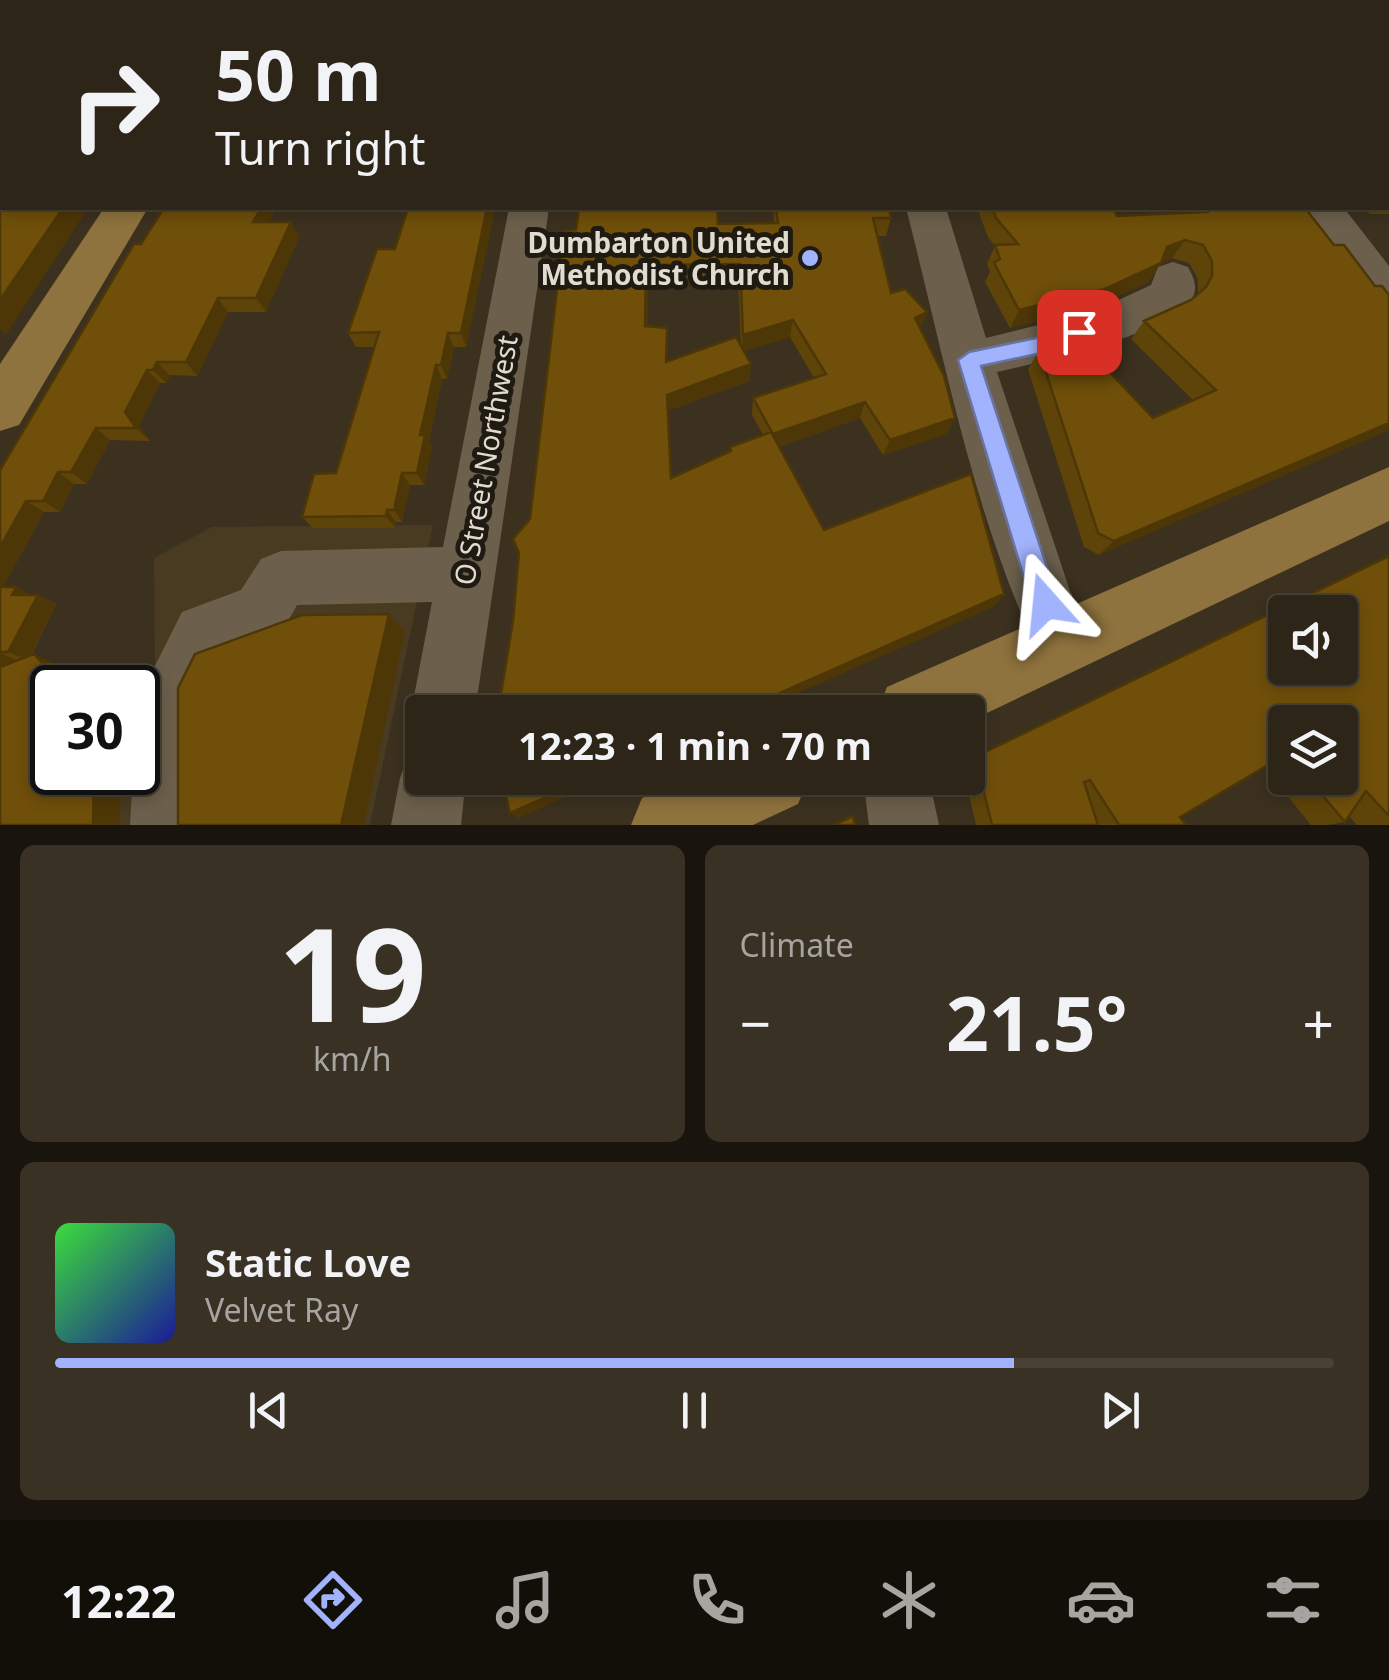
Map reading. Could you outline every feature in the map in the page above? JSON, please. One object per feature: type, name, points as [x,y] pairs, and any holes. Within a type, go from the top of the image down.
[{"type":"main road","points":[[0,409],[125,210]]},
{"type":"main road","points":[[948,695],[1389,493]]},
{"type":"main road","points":[[669,825],[735,795]]},
{"type":"street","name":"O Street Northwest","points":[[446,695],[529,210]]},
{"type":"street","points":[[927,210],[1046,604],[1064,640]]},
{"type":"street","points":[[1323,210],[1389,298]]},
{"type":"street","points":[[969,360],[1037,346],[1150,307],[1170,297],[1176,288],[1174,278]]},
{"type":"street","points":[[165,825],[168,702],[203,633],[261,612],[281,578],[464,574]]},
{"type":"street","points":[[426,825],[430,795]]},
{"type":"street","points":[[899,795],[904,825]]},
{"type":"shaded area","points":[[433,525],[370,825],[0,825],[30,794],[160,795],[160,665],[155,665],[154,558],[212,527]]},
{"type":"building","points":[[0,210],[62,210],[0,300]]},
{"type":"building","points":[[163,210],[260,210],[253,222],[291,222],[256,298],[218,298],[186,362],[157,362],[153,370],[147,370],[125,412],[136,428],[96,428],[71,472],[58,472],[43,501],[26,501],[0,547],[0,470],[134,244],[141,244]]},
{"type":"building","points":[[407,210],[487,210],[461,333],[448,333],[441,365],[436,365],[420,435],[425,435],[417,473],[402,473],[394,510],[387,510],[386,516],[302,517],[314,474],[336,473],[379,332],[348,333],[377,249],[395,249]]},
{"type":"building","points":[[579,210],[717,210],[718,224],[778,223],[776,210],[889,210],[891,218],[873,218],[891,293],[905,289],[927,312],[915,318],[944,376],[955,418],[890,440],[865,402],[773,434],[753,398],[826,374],[793,320],[743,335],[740,264],[655,265],[646,267],[645,326],[667,328],[666,362],[736,337],[751,364],[667,395],[671,478],[731,451],[730,447],[771,432],[824,530],[971,474],[1004,594],[775,695],[501,695],[519,553],[513,539],[530,519],[564,231],[576,230]]},
{"type":"building","points":[[993,210],[1114,210],[1117,216],[1205,210],[1307,210],[1334,245],[1344,245],[1375,286],[1382,286],[1389,295],[1389,423],[1114,541],[1098,533],[1039,351],[1080,341],[1153,418],[1216,390],[1144,321],[1191,300],[1206,287],[1212,276],[1212,261],[1203,245],[1185,240],[1167,247],[1161,263],[1105,289],[1019,310],[994,263],[1000,259],[995,245],[1018,244]]},
{"type":"building","points":[[1389,556],[1389,816],[1366,791],[1345,822],[1322,795],[1358,795],[1358,705],[1268,705],[1268,765],[1180,817],[1186,825],[1119,825],[1090,780],[1084,782],[1098,825],[992,825],[984,795],[985,752],[1268,615],[1268,685],[1358,685],[1358,595],[1309,595]]},
{"type":"building","points":[[0,587],[16,587],[12,595],[38,595],[8,652],[0,652]]},
{"type":"building","points":[[389,614],[341,825],[178,825],[178,688],[195,654],[302,615]]},
{"type":"building","points":[[34,654],[44,665],[30,665],[30,795],[94,795],[93,825],[0,825],[0,667]]},
{"type":"building","points":[[506,795],[551,795],[510,813]]},
{"type":"building","points":[[853,816],[855,825],[834,825]]},
{"type":"place","name":"Dumbarton United Methodist Church","points":[[810,258]]},
{"type":"route","points":[[1046,604],[969,360],[1037,346],[1079,332]]}]
